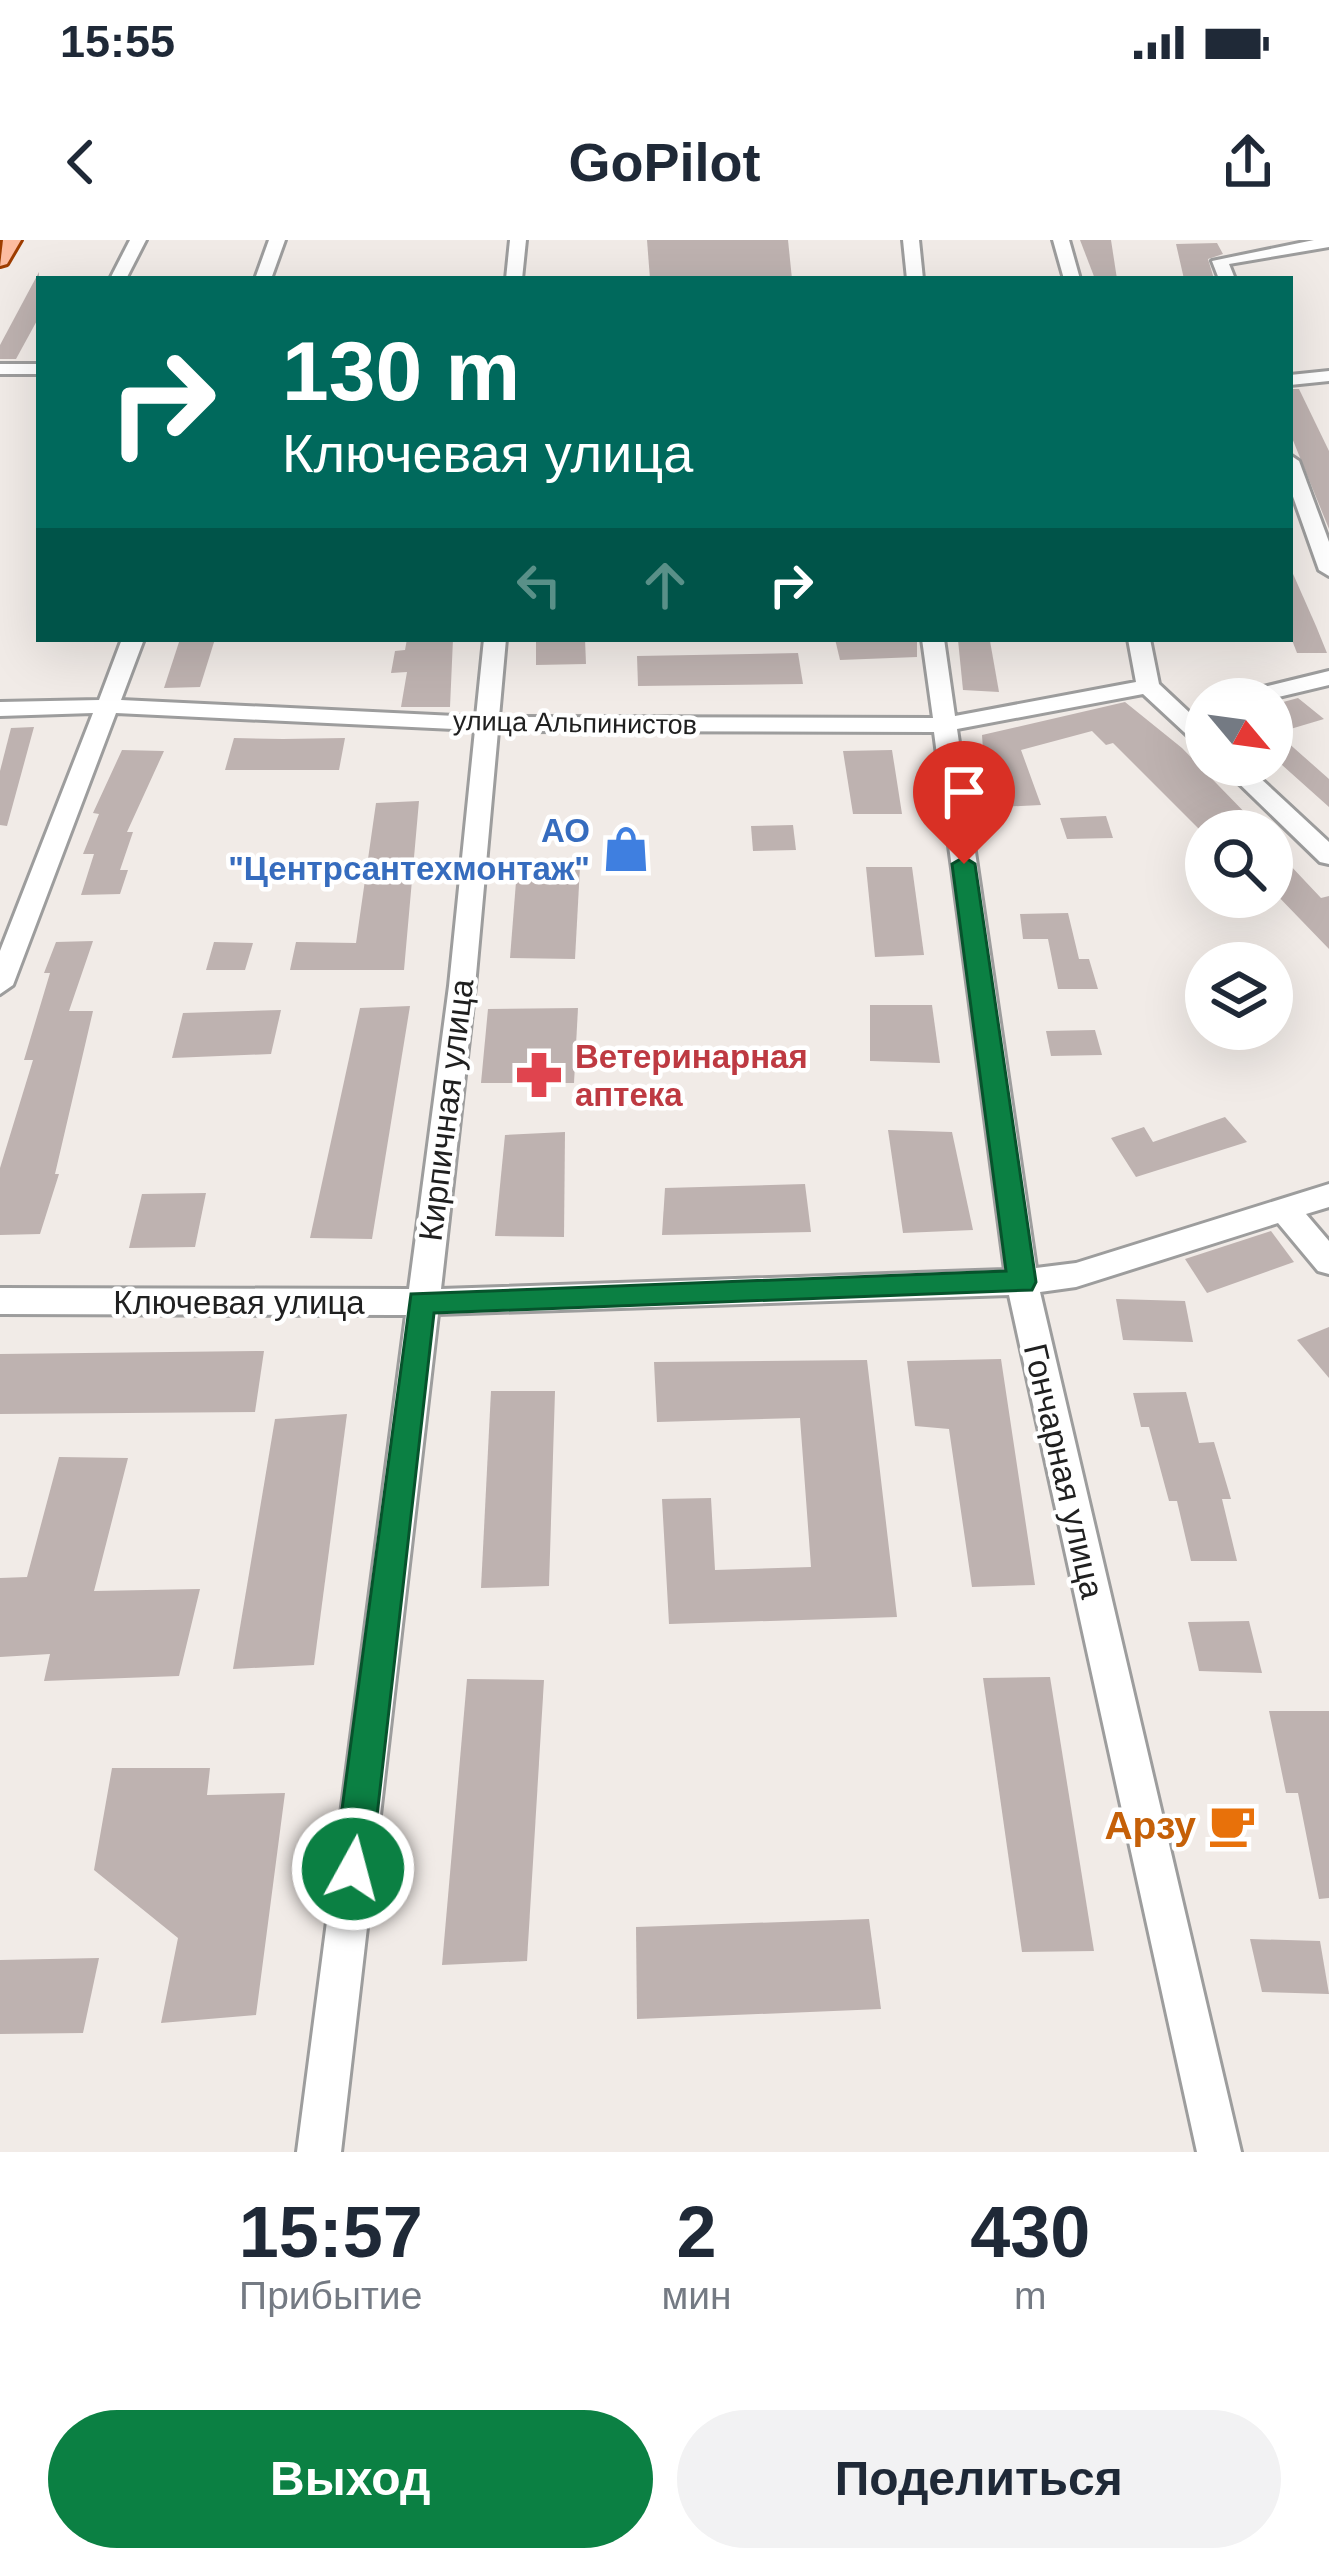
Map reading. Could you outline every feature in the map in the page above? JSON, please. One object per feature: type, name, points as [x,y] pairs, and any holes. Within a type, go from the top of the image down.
[{"type":"main road","points":[[0,260],[12,240]]},
{"type":"street","points":[[120,276],[138,240]]},
{"type":"street","points":[[264,276],[277,240]]},
{"type":"street","points":[[514,276],[518,240]]},
{"type":"street","points":[[911,240],[915,276]]},
{"type":"street","points":[[1061,240],[1071,276]]},
{"type":"street","points":[[1225,276],[1220,261],[1328,241]]},
{"type":"street","points":[[0,369],[36,369]]},
{"type":"street","points":[[1293,380],[1329,376]]},
{"type":"street","points":[[1293,469],[1329,570]]},
{"type":"street","points":[[0,986],[132,642]]},
{"type":"street","name":"Кирпичная улица","points":[[319,2152],[462,986],[495,642]]},
{"type":"street","name":"Гончарная улица","points":[[933,642],[1022,1282],[1219,2152]]},
{"type":"street","points":[[1140,642],[1148,686],[1185,721]]},
{"type":"street","points":[[1293,687],[1329,678]]},
{"type":"street","name":"улица Альпинистов","points":[[0,709],[111,706],[484,724],[944,724],[1148,686]]},
{"type":"street","points":[[1179,715],[1185,713]]},
{"type":"street","points":[[1254,786],[1329,856]]},
{"type":"street","name":"Ключевая улица","points":[[0,1301],[421,1302],[1022,1282],[1076,1276],[1329,1196]]},
{"type":"street","points":[[1285,1210],[1329,1262]]},
{"type":"building","points":[[647,240],[788,240],[792,276],[650,276]]},
{"type":"building","points":[[1080,240],[1111,240],[1117,276],[1094,276]]},
{"type":"building","points":[[1217,243],[1223,254],[1208,259],[1213,276],[1183,276],[1176,244]]},
{"type":"building","points":[[36,278],[36,322],[16,359],[0,359],[0,345]]},
{"type":"building","points":[[1293,389],[1299,389],[1329,451],[1329,529],[1293,440]]},
{"type":"building","points":[[1293,574],[1327,653],[1297,653],[1293,642]]},
{"type":"building","points":[[179,642],[214,642],[200,687],[164,688]]},
{"type":"building","points":[[406,642],[453,642],[450,707],[401,707],[407,672],[391,673],[395,651],[405,650]]},
{"type":"building","points":[[536,642],[585,642],[586,664],[536,665]]},
{"type":"building","points":[[836,642],[917,642],[917,657],[840,660]]},
{"type":"building","points":[[958,642],[990,642],[999,692],[963,690]]},
{"type":"building","points":[[798,653],[803,684],[638,686],[637,656]]},
{"type":"building","points":[[1298,698],[1324,719],[1293,728],[1293,699]]},
{"type":"building","points":[[1125,702],[1185,751],[1185,786],[1219,786],[1242,810],[1185,810],[1185,815],[1113,743],[1106,745],[1092,731],[1021,750],[1041,805],[1000,807],[984,765],[982,735]]},
{"type":"building","points":[[34,727],[7,826],[0,825],[0,771],[11,728]]},
{"type":"building","points":[[234,738],[345,738],[339,770],[225,770]]},
{"type":"building","points":[[1293,747],[1329,779],[1329,807],[1293,775]]},
{"type":"building","points":[[122,750],[164,751],[127,832],[133,832],[120,870],[128,870],[120,894],[81,895],[94,854],[83,854],[99,814],[93,813]]},
{"type":"building","points":[[892,750],[902,814],[853,814],[843,751]]},
{"type":"building","points":[[419,801],[404,970],[290,970],[296,942],[356,943],[376,803]]},
{"type":"building","points":[[1106,816],[1113,838],[1067,839],[1060,818]]},
{"type":"building","points":[[793,825],[796,850],[753,851],[751,826]]},
{"type":"building","points":[[580,867],[575,959],[510,958],[517,869]]},
{"type":"building","points":[[866,867],[912,867],[924,955],[875,957]]},
{"type":"building","points":[[1293,868],[1321,898],[1329,896],[1329,949],[1293,912]]},
{"type":"building","points":[[1068,913],[1079,959],[1089,959],[1098,989],[1058,989],[1048,939],[1023,939],[1020,914]]},
{"type":"building","points":[[93,941],[69,1011],[93,1011],[55,1174],[59,1174],[40,1234],[0,1235],[0,1168],[33,1060],[24,1060],[50,973],[44,973],[56,942]]},
{"type":"building","points":[[214,942],[253,943],[245,970],[206,970]]},
{"type":"building","points":[[870,1005],[932,1005],[940,1063],[870,1061]]},
{"type":"building","points":[[410,1006],[372,1239],[310,1238],[360,1008]]},
{"type":"building","points":[[578,1008],[574,1083],[481,1083],[488,1009]]},
{"type":"building","points":[[281,1010],[271,1054],[172,1058],[183,1013]]},
{"type":"building","points":[[1095,1030],[1102,1055],[1051,1056],[1046,1031]]},
{"type":"building","points":[[1225,1117],[1247,1142],[1136,1177],[1111,1138],[1144,1127],[1153,1142]]},
{"type":"building","points":[[888,1130],[952,1132],[973,1230],[903,1233]]},
{"type":"building","points":[[565,1132],[564,1237],[495,1236],[505,1135]]},
{"type":"building","points":[[805,1184],[811,1232],[662,1235],[665,1188]]},
{"type":"building","points":[[206,1193],[195,1247],[129,1248],[142,1194]]},
{"type":"building","points":[[1271,1231],[1294,1262],[1207,1293],[1185,1259]]},
{"type":"building","points":[[1116,1299],[1185,1301],[1193,1342],[1123,1340]]},
{"type":"building","points":[[1329,1327],[1329,1378],[1297,1340]]},
{"type":"building","points":[[264,1351],[255,1412],[0,1414],[0,1354]]},
{"type":"building","points":[[1001,1359],[1035,1585],[972,1587],[949,1429],[915,1426],[907,1361]]},
{"type":"building","points":[[867,1360],[897,1617],[669,1624],[662,1499],[711,1498],[715,1570],[811,1567],[800,1418],[657,1422],[654,1362]]},
{"type":"building","points":[[491,1391],[555,1391],[549,1586],[481,1588]]},
{"type":"building","points":[[1186,1392],[1199,1443],[1214,1442],[1231,1499],[1222,1499],[1237,1561],[1191,1561],[1177,1501],[1169,1501],[1149,1427],[1141,1427],[1133,1393]]},
{"type":"building","points":[[347,1414],[314,1665],[233,1669],[275,1419]]},
{"type":"building","points":[[59,1457],[128,1458],[94,1591],[200,1589],[179,1676],[44,1681],[50,1654],[0,1657],[0,1578],[27,1577]]},
{"type":"building","points":[[1249,1621],[1262,1673],[1199,1671],[1188,1622]]},
{"type":"building","points":[[1050,1677],[1094,1951],[1022,1952],[983,1678]]},
{"type":"building","points":[[467,1679],[544,1680],[527,1961],[442,1965]]},
{"type":"building","points":[[1269,1711],[1329,1711],[1329,1898],[1319,1899],[1298,1793],[1286,1793]]},
{"type":"building","points":[[112,1768],[210,1768],[207,1795],[285,1793],[256,2015],[161,2023],[178,1938],[94,1870]]},
{"type":"building","points":[[869,1919],[881,2009],[637,2019],[636,1927]]},
{"type":"building","points":[[1250,1939],[1320,1941],[1329,1994],[1262,1992]]},
{"type":"building","points":[[99,1958],[83,2033],[0,2034],[0,1960]]},
{"type":"place","name":"АО \"Центрсантехмонтаж\"","points":[[626,849]]},
{"type":"place","name":"Ветеринарная аптека","points":[[539,1075]]},
{"type":"place","name":"Арзу","points":[[1232,1825]]},
{"type":"route","points":[[353,1869],[421,1302],[1022,1282],[964,864]]}]
